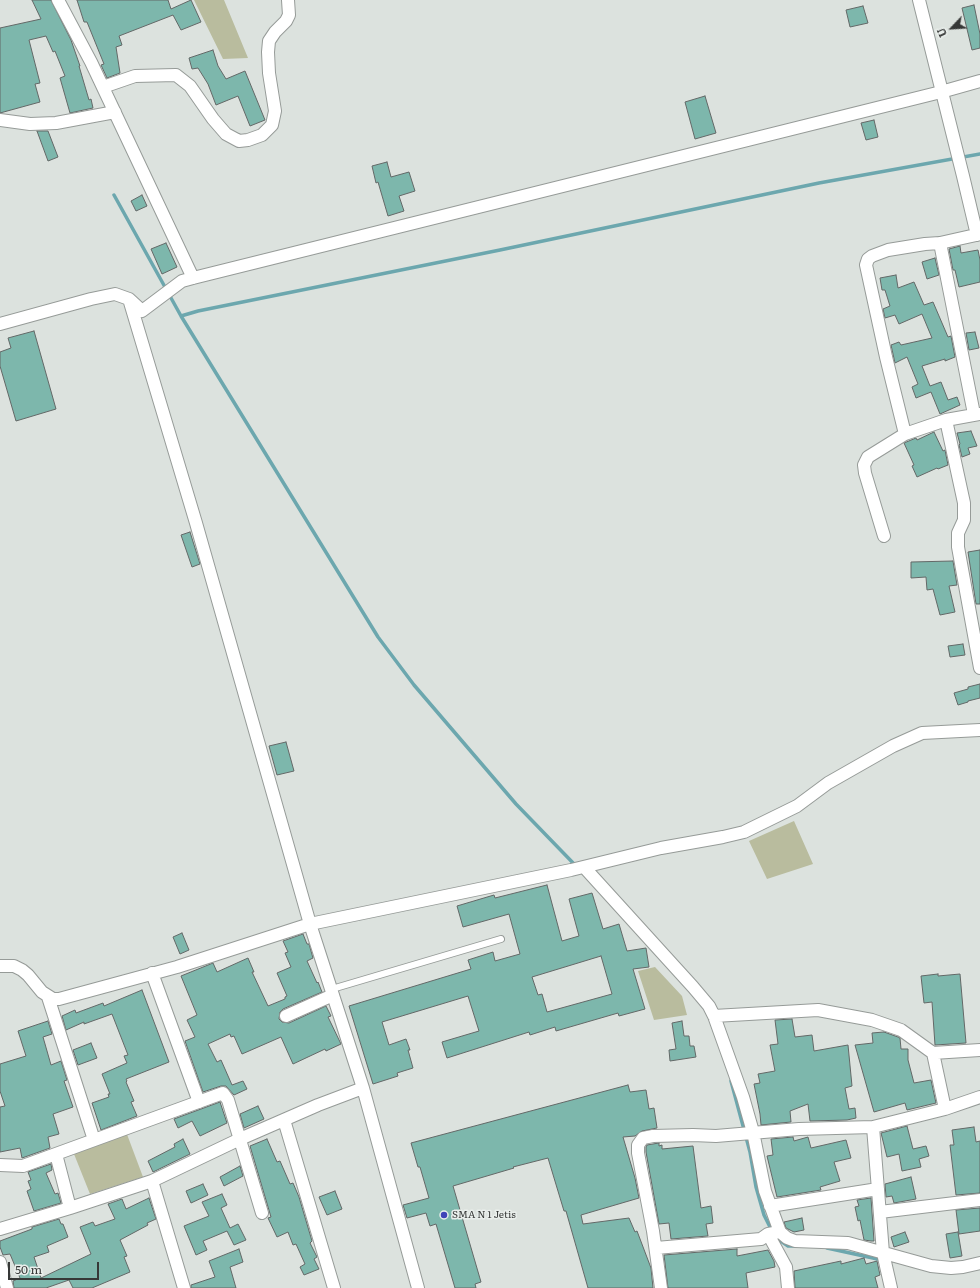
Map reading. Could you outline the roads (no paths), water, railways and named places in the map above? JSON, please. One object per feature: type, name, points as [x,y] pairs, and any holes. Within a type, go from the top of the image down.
[{"type":"street","points":[[58,0],[115,112],[187,280]]},
{"type":"street","points":[[103,88],[135,76],[176,75],[190,86],[213,119],[226,134],[239,141],[248,140],[262,135],[272,125],[275,111],[269,73],[269,41],[275,32],[286,21],[289,15],[288,0]]},
{"type":"street","points":[[905,434],[866,265],[868,259],[888,250],[925,244],[940,244],[978,234],[919,0]]},
{"type":"street","points":[[0,324],[115,294],[129,299],[142,310],[187,280],[980,81]]},
{"type":"street","points":[[0,120],[30,124],[56,123],[115,112]]},
{"type":"street","points":[[884,536],[865,473],[864,464],[868,457],[905,434],[946,420],[977,414],[940,244]]},
{"type":"street","points":[[129,299],[196,523],[310,924],[363,1088],[418,1288]]},
{"type":"street","points":[[946,420],[964,502],[964,520],[958,533],[958,547],[980,668]]},
{"type":"street","points":[[0,966],[14,966],[22,970],[42,992],[53,999],[58,999],[152,973],[310,924],[578,868],[661,848],[744,832],[797,806],[828,783],[893,746],[922,733],[980,730]]},
{"type":"street","points":[[578,868],[693,987],[709,1006],[743,1097],[765,1192],[770,1206],[774,1233],[786,1267],[788,1288]]},
{"type":"street","points":[[152,973],[199,1102]]},
{"type":"street","points":[[286,1016],[333,992]]},
{"type":"street","points":[[48,996],[94,1140]]},
{"type":"street","points":[[714,1016],[818,1010],[872,1020],[901,1030],[933,1053],[980,1050]]},
{"type":"street","points":[[933,1053],[945,1109]]},
{"type":"street","points":[[0,1229],[152,1181],[240,1139],[363,1088]]},
{"type":"street","points":[[0,1165],[23,1166],[223,1093],[228,1100],[262,1212]]},
{"type":"street","points":[[661,1288],[656,1248],[638,1153],[638,1145],[643,1138],[653,1136],[716,1136],[799,1129],[873,1127],[945,1109],[980,1097]]},
{"type":"street","points":[[284,1120],[334,1288]]},
{"type":"street","points":[[873,1127],[884,1259],[891,1288]]},
{"type":"street","points":[[56,1154],[70,1208]]},
{"type":"street","points":[[152,1181],[184,1288]]},
{"type":"street","points":[[770,1206],[878,1189]]},
{"type":"street","points":[[880,1212],[980,1200]]},
{"type":"street","points":[[656,1248],[761,1239],[774,1233],[796,1241],[848,1243],[884,1259],[942,1267],[963,1267],[980,1263]]},
{"type":"street","points":[[0,1262],[7,1288]]},
{"type":"lane","points":[[333,992],[501,939]]},
{"type":"waterway","points":[[181,316],[198,311],[500,250],[819,183],[980,154]]},
{"type":"waterway","points":[[114,195],[181,316],[378,637],[414,685],[516,804],[576,866]]},
{"type":"waterway","points":[[731,1081],[750,1152],[756,1187],[764,1215],[772,1231]]},
{"type":"waterway","points":[[775,1237],[788,1246],[795,1246]]},
{"type":"waterway","points":[[827,1248],[882,1260]]},
{"type":"place","name":"SMA N 1 Jetis","points":[[444,1215]]}]
